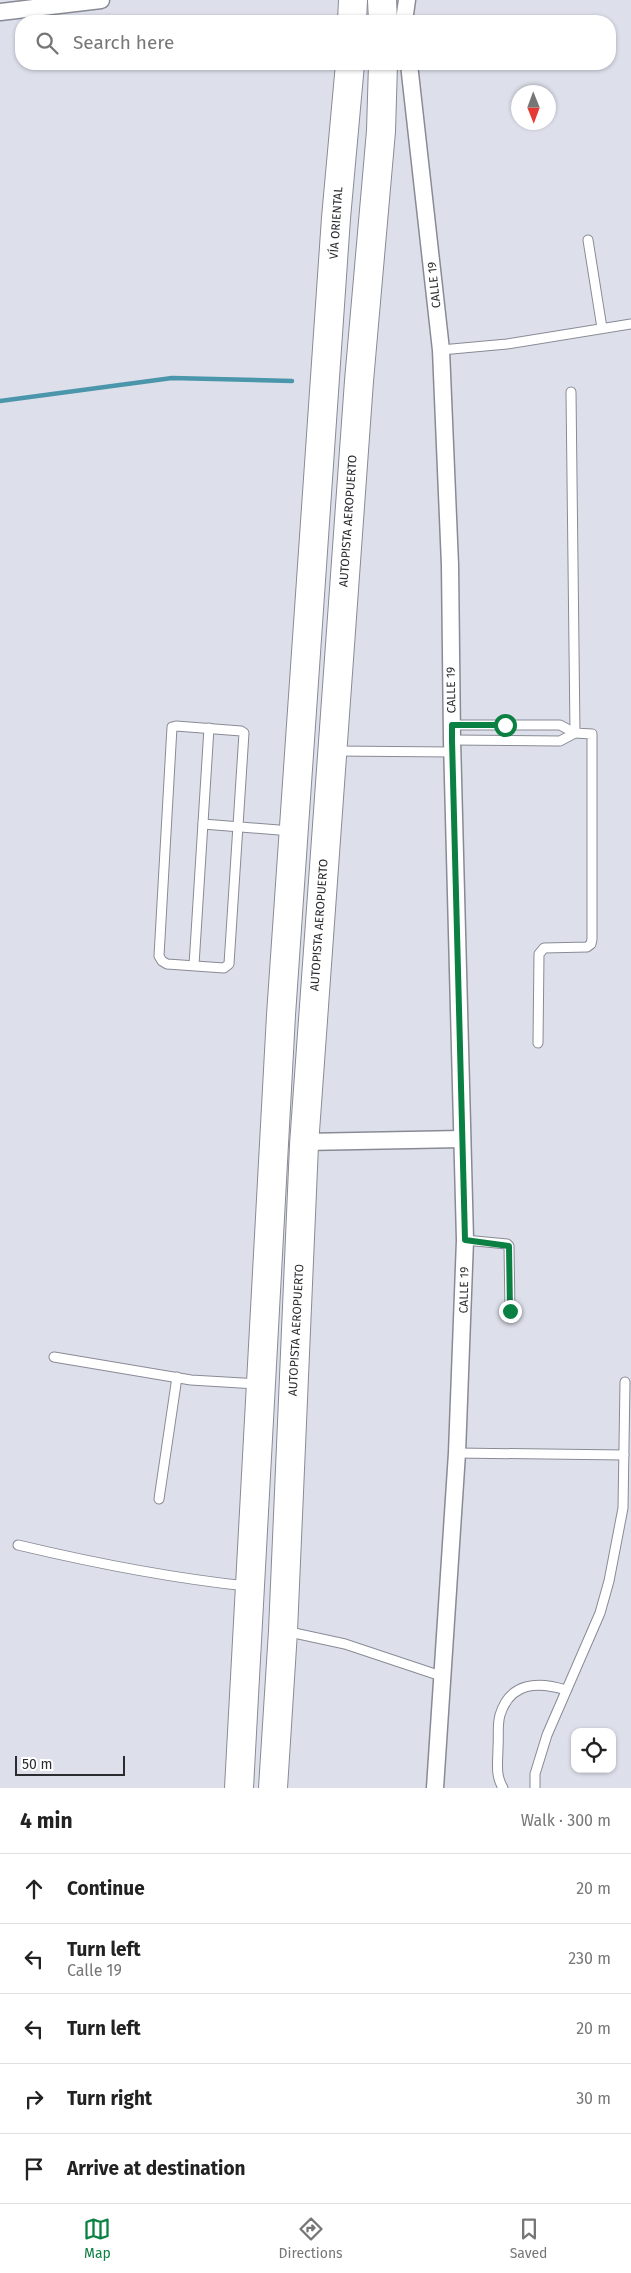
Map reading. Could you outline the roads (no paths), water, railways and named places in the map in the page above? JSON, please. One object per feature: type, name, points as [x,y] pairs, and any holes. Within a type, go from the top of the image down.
[{"type":"highway","points":[[352,15],[353,0]]},
{"type":"highway","points":[[382,0],[383,15]]},
{"type":"highway","name":"VÍA ORIENTAL","points":[[293,831],[326,383],[336,218],[349,70]]},
{"type":"highway","name":"AUTOPISTA AEROPUERTO","points":[[273,1788],[283,1631],[304,1142],[359,381],[381,131],[383,70]]},
{"type":"highway","points":[[240,1788],[260,1384],[293,831]]},
{"type":"street","points":[[0,12],[101,0]]},
{"type":"street","points":[[391,15],[396,0]]},
{"type":"street","points":[[405,15],[407,0]]},
{"type":"street","name":"CALLE 19","points":[[410,70],[442,350],[450,565],[452,739],[465,1240],[457,1453],[444,1677],[435,1788]]},
{"type":"street","points":[[304,1142],[462,1139]]},
{"type":"lane","points":[[588,240],[602,328]]},
{"type":"lane","points":[[442,350],[507,344],[631,324]]},
{"type":"lane","points":[[571,392],[575,733]]},
{"type":"lane","points":[[332,751],[452,739],[560,725],[575,733],[592,734],[592,939],[591,944],[587,947],[544,948],[539,954],[538,1044]]},
{"type":"lane","points":[[172,727],[209,728],[241,730],[244,733],[229,964],[224,968],[167,964],[162,961],[160,956],[172,727]]},
{"type":"lane","points":[[194,965],[209,728]]},
{"type":"lane","points":[[452,739],[560,741],[575,733]]},
{"type":"lane","points":[[203,824],[293,831]]},
{"type":"lane","points":[[465,1240],[509,1246],[510,1311]]},
{"type":"lane","points":[[54,1357],[177,1377],[260,1384]]},
{"type":"lane","points":[[159,1499],[177,1377]]},
{"type":"lane","points":[[535,1788],[536,1766],[547,1735],[600,1613],[610,1581],[623,1508],[625,1382]]},
{"type":"lane","points":[[457,1453],[624,1455]]},
{"type":"lane","points":[[18,1545],[101,1565],[202,1582],[249,1587]]},
{"type":"lane","points":[[283,1631],[345,1644],[444,1677]]},
{"type":"lane","points":[[503,1788],[497,1778],[500,1717],[507,1700],[518,1691],[533,1684],[550,1685],[566,1690]]},
{"type":"waterway","points":[[0,401],[172,378],[292,381]]}]
